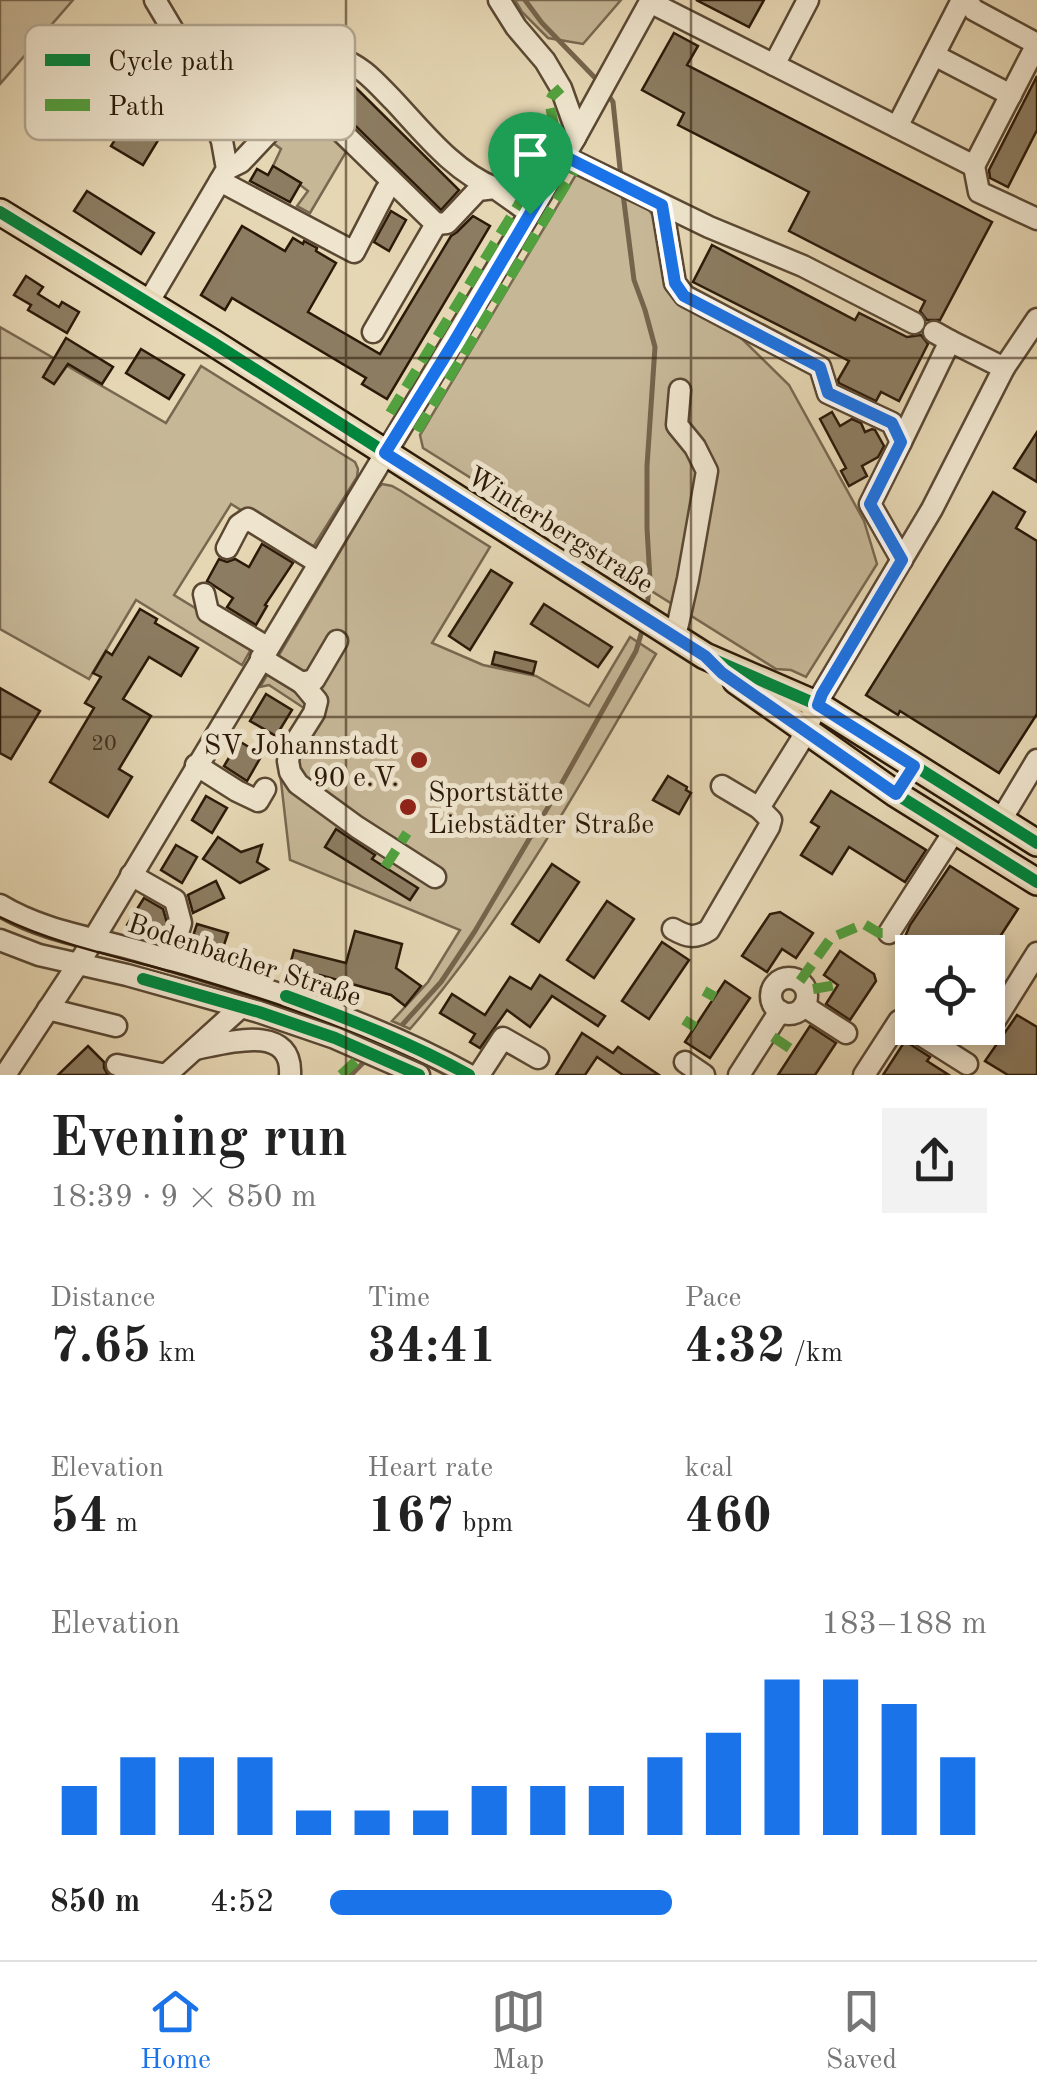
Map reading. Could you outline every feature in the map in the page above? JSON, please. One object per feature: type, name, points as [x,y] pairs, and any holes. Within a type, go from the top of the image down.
[{"type":"main road","name":"Winterbergstraße","points":[[0,212],[705,656],[818,705],[1037,843]]},
{"type":"main road","name":"Winterbergstraße","points":[[705,656],[722,673],[896,794],[1037,882]]},
{"type":"street","points":[[155,0],[170,25]]},
{"type":"street","points":[[499,0],[516,27],[546,61],[561,88],[576,130],[569,147]]},
{"type":"street","points":[[774,65],[808,0]]},
{"type":"street","points":[[898,128],[964,0],[974,10],[1037,44],[974,166],[979,192],[1037,220]]},
{"type":"street","points":[[4,1075],[92,940],[530,214],[650,1],[974,166]]},
{"type":"street","points":[[934,56],[1011,95]]},
{"type":"street","points":[[355,64],[475,180],[495,188],[530,214]]},
{"type":"street","points":[[222,140],[223,175]]},
{"type":"street","points":[[148,303],[223,175],[261,140]]},
{"type":"street","points":[[351,140],[436,224]]},
{"type":"street","points":[[569,147],[611,178],[662,205],[803,266],[1004,368]]},
{"type":"street","points":[[223,175],[354,252],[386,190]]},
{"type":"street","points":[[436,224],[448,222],[478,190],[495,188]]},
{"type":"street","points":[[662,205],[675,283],[684,296],[820,367],[828,393],[892,423],[901,442]]},
{"type":"street","points":[[373,332],[436,224]]},
{"type":"street","points":[[759,808],[932,509],[1004,368],[1037,318]]},
{"type":"street","points":[[902,560],[870,504],[901,442],[933,332]]},
{"type":"street","points":[[655,625],[688,579],[707,471],[695,447],[677,425],[680,390]]},
{"type":"street","points":[[227,548],[239,525],[248,519],[319,563]]},
{"type":"street","points":[[204,594],[208,612],[302,683],[316,701],[314,713],[290,751],[290,772],[298,784],[435,877]]},
{"type":"street","points":[[302,683],[314,680],[337,641]]},
{"type":"street","points":[[1001,820],[1037,760]]},
{"type":"street","points":[[196,766],[258,801],[265,789]]},
{"type":"street","points":[[896,794],[914,766]]},
{"type":"street","points":[[670,933],[692,937],[708,930],[769,827],[771,820],[759,808],[722,786]]},
{"type":"street","points":[[888,934],[955,830]]},
{"type":"street","points":[[131,875],[175,900],[181,923],[170,960]]},
{"type":"street","name":"Bodenbacher Straße","points":[[0,905],[92,940],[268,989],[377,1030],[470,1075]]},
{"type":"street","name":"Bodenbacher Straße","points":[[0,940],[39,956],[128,975],[241,1007],[334,1038],[419,1075]]},
{"type":"street","points":[[1005,1005],[1037,954]]},
{"type":"street","points":[[783,979],[795,979],[808,996],[804,1006],[790,1014],[780,1012],[772,1003],[774,986],[783,979]]},
{"type":"street","points":[[804,1006],[846,1034]]},
{"type":"street","points":[[117,1065],[166,1075],[241,1007]]},
{"type":"street","points":[[48,1009],[87,1010],[116,1026]]},
{"type":"street","points":[[739,1075],[780,1012]]},
{"type":"street","points":[[864,1075],[898,1021],[967,1064]]},
{"type":"street","points":[[479,1075],[504,1038],[538,1058]]},
{"type":"street","points":[[196,1049],[251,1039],[270,1041],[287,1056],[290,1075]]},
{"type":"street","points":[[684,1062],[704,1075]]},
{"type":"shaded area","points":[[0,0],[73,0],[51,25],[25,25],[25,55],[0,84]]},
{"type":"shaded area","points":[[515,0],[621,0],[583,44],[548,38]]},
{"type":"shaded area","points":[[269,140],[334,140],[346,152],[310,213],[297,206],[308,191],[273,166],[281,149]]},
{"type":"shaded area","points":[[577,173],[649,210],[660,225],[670,290],[734,331],[789,385],[864,521],[877,564],[806,677],[776,669],[423,448],[420,435]]},
{"type":"shaded area","points":[[0,327],[166,423],[201,366],[355,462],[357,477],[310,552],[231,504],[174,595],[254,644],[242,665],[136,600],[89,679],[0,629]]},
{"type":"shaded area","name":"Sportstätte Liebstädter Straße","points":[[382,484],[401,491],[490,547],[432,643],[483,665],[536,676],[589,706],[630,637],[656,654],[511,895],[410,1029],[392,1021],[428,982],[460,930],[290,860],[278,755],[307,710],[269,685],[260,687]]},
{"type":"building","points":[[696,0],[764,0],[749,27]]},
{"type":"building","points":[[674,33],[698,46],[687,65],[992,222],[940,320],[927,320],[920,311],[925,301],[789,231],[809,192],[678,125],[684,113],[642,90]]},
{"type":"building","points":[[1037,76],[1037,130],[1008,187],[990,178],[989,170]]},
{"type":"building","points":[[355,87],[459,190],[441,210],[355,125]]},
{"type":"building","points":[[115,140],[158,140],[143,165],[111,146]]},
{"type":"building","points":[[273,166],[301,183],[290,202],[250,181],[257,169],[268,175]]},
{"type":"building","points":[[87,191],[154,233],[141,254],[74,211]]},
{"type":"building","points":[[391,211],[406,220],[389,251],[374,242]]},
{"type":"building","points":[[473,216],[490,226],[387,399],[362,384],[366,378],[232,298],[225,310],[201,295],[242,226],[285,251],[293,238],[303,244],[304,241],[336,263],[308,312],[380,354],[451,236]]},
{"type":"building","points":[[712,245],[855,320],[859,313],[907,337],[921,335],[928,344],[899,401],[881,392],[876,401],[839,383],[849,361],[693,282]]},
{"type":"building","points":[[26,276],[43,287],[38,294],[59,307],[62,302],[79,312],[67,333],[28,310],[31,305],[14,295]]},
{"type":"building","points":[[66,338],[113,367],[102,384],[68,364],[54,384],[43,377]]},
{"type":"building","points":[[141,349],[184,375],[169,399],[126,373]]},
{"type":"building","points":[[832,412],[840,426],[852,419],[861,423],[865,432],[875,430],[884,446],[878,457],[862,466],[867,476],[849,486],[841,471],[846,468],[820,419]]},
{"type":"building","points":[[1037,432],[1037,482],[1014,468]]},
{"type":"building","points":[[993,492],[1025,512],[1016,528],[1037,541],[1037,714],[999,773],[900,711],[898,715],[866,695]]},
{"type":"building","points":[[262,544],[293,563],[256,625],[227,607],[233,598],[207,581],[219,559],[235,559],[249,567]]},
{"type":"building","points":[[491,570],[512,583],[470,650],[449,636]]},
{"type":"building","points":[[544,604],[612,647],[598,667],[531,624]]},
{"type":"building","points":[[140,609],[157,619],[155,623],[198,648],[181,676],[149,657],[123,699],[151,716],[119,769],[132,777],[108,817],[50,782],[94,708],[85,703],[101,677],[93,673],[106,651],[112,655]]},
{"type":"building","points":[[495,652],[536,662],[533,674],[492,664]]},
{"type":"building","points":[[0,688],[40,711],[11,759],[0,753]]},
{"type":"building","points":[[266,694],[292,710],[276,736],[250,721]]},
{"type":"building","points":[[239,741],[262,755],[247,781],[224,766]]},
{"type":"building","points":[[668,776],[691,793],[679,814],[653,800]]},
{"type":"building","points":[[831,791],[926,850],[905,882],[849,847],[832,874],[801,855],[819,827],[811,822]]},
{"type":"building","points":[[206,796],[227,808],[212,833],[192,820]]},
{"type":"building","points":[[336,829],[375,855],[372,859],[418,888],[410,900],[325,847]]},
{"type":"building","points":[[218,837],[241,852],[262,845],[257,862],[268,869],[240,883],[203,859]]},
{"type":"building","points":[[176,845],[197,857],[182,883],[161,870]]},
{"type":"building","points":[[552,864],[579,882],[539,942],[512,924]]},
{"type":"building","points":[[950,866],[1018,909],[1001,935],[906,935]]},
{"type":"building","points":[[216,881],[224,898],[193,913],[188,895]]},
{"type":"building","points":[[144,898],[163,909],[167,923],[162,939],[129,931],[127,925]]},
{"type":"building","points":[[607,901],[634,919],[594,978],[567,960]]},
{"type":"building","points":[[780,912],[813,933],[796,958],[782,949],[767,972],[742,956],[770,914]]},
{"type":"building","points":[[197,924],[228,933],[220,957],[189,948]]},
{"type":"building","points":[[355,931],[402,944],[396,968],[421,986],[405,1006],[391,995],[320,975],[317,984],[287,976],[294,950],[346,963]]},
{"type":"building","points":[[662,942],[689,960],[649,1019],[622,1001]]},
{"type":"building","points":[[840,951],[874,974],[876,981],[850,1020],[826,1004],[838,985],[824,975]]},
{"type":"building","points":[[540,975],[605,1016],[598,1026],[552,996],[530,1027],[507,1010],[480,1048],[470,1042],[475,1034],[440,1013],[452,994],[485,1015],[510,977],[531,989]]},
{"type":"building","points":[[725,981],[750,998],[710,1058],[685,1042]]},
{"type":"building","points":[[1017,1015],[1037,1027],[1037,1075],[1008,1075],[985,1061],[996,1045],[1005,1045],[1005,1032]]},
{"type":"building","points":[[810,1026],[836,1043],[815,1075],[778,1075]]},
{"type":"building","points":[[582,1033],[613,1053],[618,1047],[659,1075],[623,1075],[597,1057],[585,1075],[556,1075]]},
{"type":"building","points":[[902,1045],[911,1045],[949,1075],[883,1075]]},
{"type":"building","points":[[88,1046],[104,1062],[108,1075],[58,1075]]},
{"type":"waterway","points":[[525,0],[600,83]]},
{"type":"waterway","points":[[606,92],[613,102],[621,178]]},
{"type":"waterway","points":[[623,194],[634,280],[655,347],[647,466],[647,608]]},
{"type":"waterway","points":[[403,1024],[441,982],[475,931],[636,651],[644,624]]},
{"type":"waterway","points":[[351,1075],[363,1063]]},
{"type":"tram line","points":[[0,917],[67,943],[286,1007],[451,1075]]},
{"type":"marked path","points":[[390,413],[549,150],[554,125],[549,102],[561,88]]},
{"type":"marked path","points":[[417,431],[579,163]]},
{"type":"marked path","points":[[385,867],[407,833]]},
{"type":"marked path","points":[[800,981],[831,938],[864,924],[879,933],[889,933]]},
{"type":"marked path","points":[[813,989],[836,985]]},
{"type":"marked path","points":[[704,991],[715,997]]},
{"type":"marked path","points":[[684,1020],[695,1027]]},
{"type":"marked path","points":[[773,1037],[794,1051]]},
{"type":"marked path","points":[[341,1075],[359,1058]]},
{"type":"cycle path","points":[[0,212],[705,656],[818,705],[1037,843]]},
{"type":"cycle path","points":[[736,681],[896,794],[1037,882]]},
{"type":"cycle path","points":[[143,979],[335,1038],[419,1075]]},
{"type":"cycle path","points":[[286,996],[379,1032],[469,1075]]},
{"type":"place","name":"SV Johannstadt 90 e.V.","points":[[419,760]]},
{"type":"place","name":"Sportstätte Liebstädter Straße","points":[[408,807]]},
{"type":"route","points":[[564,156],[662,205],[675,283],[684,296],[820,367],[828,393],[892,423],[901,442],[870,504],[902,560],[818,705],[914,766],[896,794],[722,673],[705,656],[385,453],[530,214],[564,156]]}]
